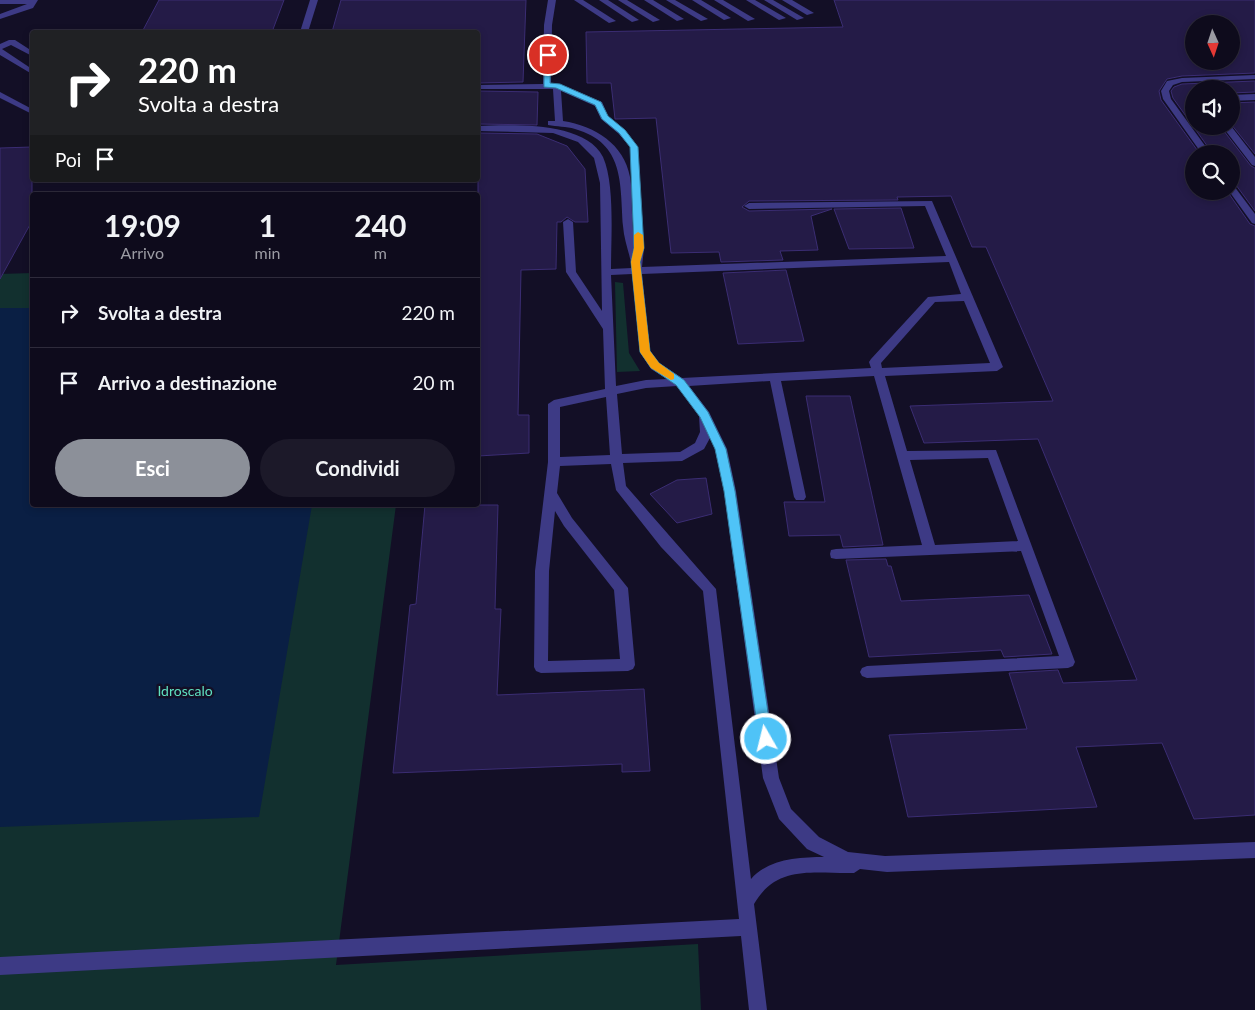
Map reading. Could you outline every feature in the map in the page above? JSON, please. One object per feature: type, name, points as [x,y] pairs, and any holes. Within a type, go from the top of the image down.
[{"type":"lane","points":[[305,30],[314,0]]},
{"type":"lane","points":[[547,86],[548,25],[552,0]]},
{"type":"lane","points":[[578,0],[612,21]]},
{"type":"lane","points":[[603,0],[635,20]]},
{"type":"lane","points":[[622,0],[656,20]]},
{"type":"lane","points":[[648,0],[680,19]]},
{"type":"lane","points":[[670,0],[704,19]]},
{"type":"lane","points":[[696,0],[727,18]]},
{"type":"lane","points":[[718,0],[750,18]]},
{"type":"lane","points":[[750,0],[782,18]]},
{"type":"lane","points":[[768,0],[800,18]]},
{"type":"lane","points":[[786,0],[810,13]]},
{"type":"lane","points":[[0,2],[34,1]]},
{"type":"lane","points":[[0,16],[30,6],[34,1]]},
{"type":"lane","points":[[0,47],[12,42],[30,53]]},
{"type":"lane","points":[[0,51],[30,71]]},
{"type":"lane","points":[[1200,145],[1167,99],[1165,91],[1170,83],[1182,80],[1255,77]]},
{"type":"lane","points":[[558,86],[559,123]]},
{"type":"lane","points":[[480,87],[558,86],[598,104],[604,117],[622,132],[634,147],[639,248],[636,267]]},
{"type":"lane","points":[[0,93],[30,110]]},
{"type":"lane","points":[[1240,98],[1255,98]]},
{"type":"lane","points":[[0,102],[30,110]]},
{"type":"lane","points":[[480,127],[559,123],[588,130],[608,141],[626,172],[630,249],[636,267],[645,352],[655,366],[680,382],[705,415],[721,449],[730,491],[771,778],[785,814],[813,843],[847,860],[887,864]]},
{"type":"lane","points":[[480,127],[554,130],[581,140],[598,157],[604,183],[611,391],[620,487],[666,543],[709,589],[758,1010]]},
{"type":"lane","points":[[1233,135],[1255,164]]},
{"type":"lane","points":[[1240,200],[1255,221]]},
{"type":"lane","points":[[551,494],[568,522],[621,588],[628,665],[541,667],[542,571],[554,462],[554,404],[646,384],[997,367],[930,203],[749,206]]},
{"type":"lane","points":[[568,222],[571,272],[608,328]]},
{"type":"lane","points":[[606,272],[636,267],[952,259]]},
{"type":"lane","points":[[930,550],[875,362],[932,299],[967,297]]},
{"type":"lane","points":[[775,377],[800,497]]},
{"type":"lane","points":[[554,462],[682,456],[700,446],[706,432],[705,415]]},
{"type":"lane","points":[[866,672],[1068,662],[992,453],[903,456]]},
{"type":"lane","points":[[836,554],[1026,546]]},
{"type":"lane","points":[[745,904],[754,888],[765,876],[778,870],[794,867],[1255,850]]},
{"type":"lane","points":[[0,966],[747,926]]},
{"type":"green space","name":"Idroscalo","points":[[30,273],[30,507],[396,507],[336,965],[698,944],[701,1010],[0,1010],[0,274]]},
{"type":"green space","points":[[615,282],[623,283],[629,353],[640,371],[617,372]]},
{"type":"water","name":"Idroscalo","points":[[0,308],[30,308],[30,507],[312,507],[259,817],[0,827]]},
{"type":"building","points":[[159,0],[284,0],[273,30],[143,30]]},
{"type":"building","points":[[341,0],[526,0],[523,82],[480,83],[480,30],[333,30]]},
{"type":"building","points":[[834,0],[1255,0],[1255,73],[1182,76],[1167,79],[1159,91],[1161,100],[1194,145],[1185,145],[1185,200],[1233,200],[1250,224],[1255,226],[1255,815],[1194,819],[1162,743],[1076,747],[1097,807],[908,817],[889,735],[1027,729],[1009,673],[1058,670],[1063,683],[1137,680],[1038,439],[924,443],[910,406],[1053,401],[986,247],[972,247],[951,196],[897,197],[898,200],[749,201],[742,207],[749,211],[832,209],[811,216],[818,250],[780,251],[783,260],[721,262],[719,252],[671,253],[656,118],[615,119],[611,83],[587,83],[586,32],[843,27]]},
{"type":"building","points":[[1255,81],[1255,92],[1240,93],[1240,82]]},
{"type":"building","points":[[1185,84],[1185,115],[1173,98],[1171,91],[1174,87]]},
{"type":"building","points":[[480,91],[538,92],[537,125],[480,124]]},
{"type":"building","points":[[1255,102],[1255,154],[1240,135],[1240,103]]},
{"type":"building","points":[[480,133],[537,134],[567,146],[585,169],[588,222],[575,222],[567,217],[561,222],[557,222],[556,269],[521,270],[518,415],[529,415],[529,453],[480,456],[480,192],[478,192],[478,182],[480,182]]},
{"type":"building","points":[[1199,135],[1227,135],[1235,145],[1207,145]]},
{"type":"building","points":[[30,147],[30,182],[32,182],[32,192],[30,192],[30,225],[0,279],[0,148]]},
{"type":"building","points":[[1240,152],[1251,166],[1255,168],[1255,211],[1240,190]]},
{"type":"building","points":[[901,208],[914,248],[849,249],[834,209]]},
{"type":"building","points":[[786,270],[804,341],[738,344],[723,273]]},
{"type":"building","points":[[806,396],[850,396],[883,545],[843,547],[840,535],[789,536],[784,502],[825,502]]},
{"type":"building","points":[[706,478],[712,514],[677,523],[650,494],[677,480]]},
{"type":"building","points":[[480,505],[498,505],[495,609],[501,609],[497,695],[644,689],[650,771],[622,772],[622,764],[393,773],[410,605],[416,604],[425,507],[480,507]]},
{"type":"building","points":[[886,559],[888,566],[891,566],[901,601],[1029,595],[1052,654],[1004,657],[1001,650],[869,657],[846,560]]},
{"type":"slow traffic","points":[[638,235],[639,248],[636,271],[645,352],[655,366],[671,376]]},
{"type":"route","points":[[548,55],[547,86],[558,86],[598,104],[604,117],[622,132],[634,147],[639,248],[636,271],[645,352],[655,366],[680,382],[705,415],[721,449],[730,491],[766,739]]}]
